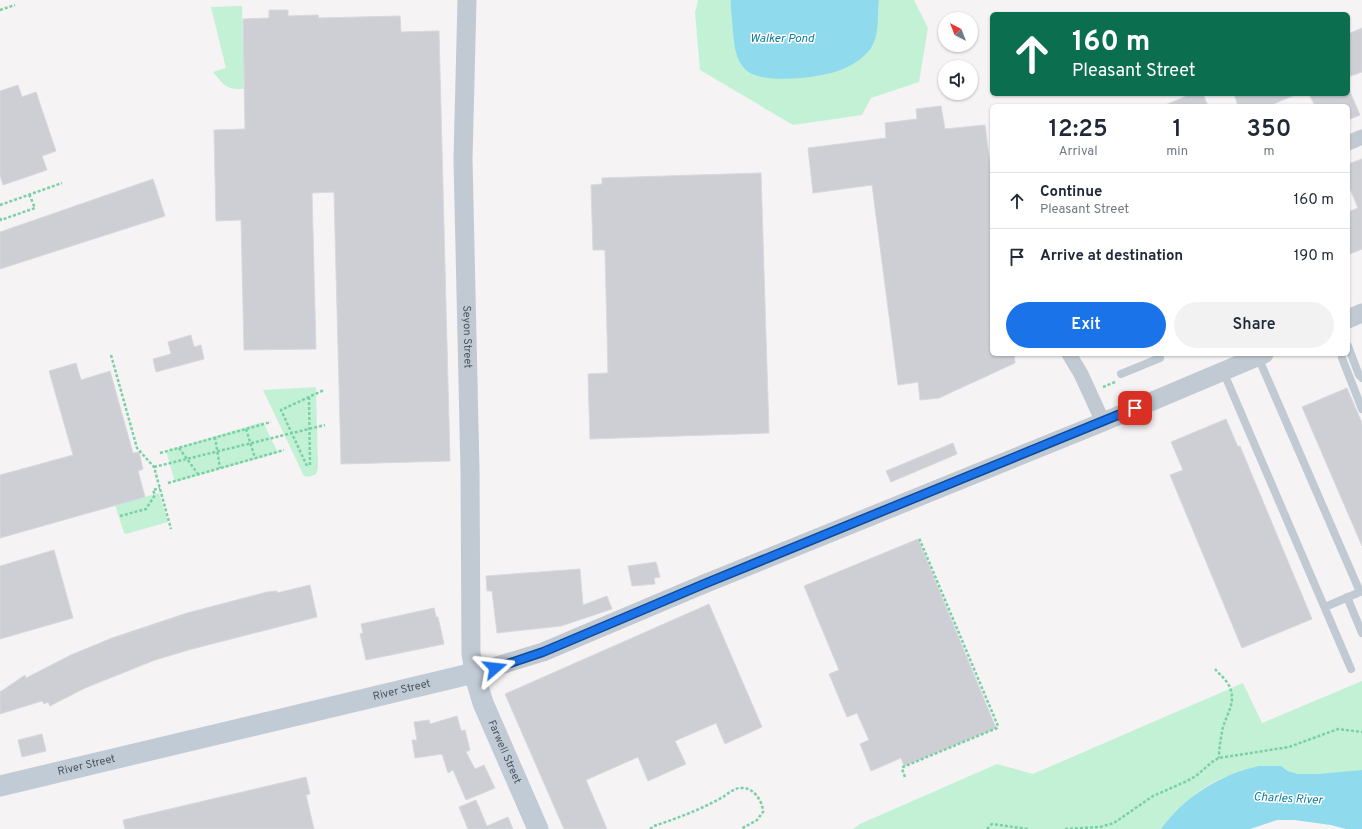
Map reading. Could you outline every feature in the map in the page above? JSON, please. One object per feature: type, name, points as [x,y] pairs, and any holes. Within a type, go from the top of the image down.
[{"type":"main road","name":"River Street","points":[[0,786],[474,673]]},
{"type":"main road","name":"Farwell Street","points":[[474,673],[485,710],[538,829]]},
{"type":"street","name":"Seyon Street","points":[[467,0],[463,159],[470,471],[471,653],[474,673]]},
{"type":"street","points":[[1350,142],[1362,137]]},
{"type":"street","points":[[1350,318],[1362,313]]},
{"type":"street","points":[[1070,356],[1084,379],[1103,422]]},
{"type":"street","name":"River Street","points":[[474,673],[508,664],[543,652],[789,549],[1103,422],[1259,356]]},
{"type":"lane","points":[[1350,351],[1359,375],[1362,378]]},
{"type":"lane","points":[[1261,356],[1360,592],[1324,607]]},
{"type":"lane","points":[[1121,374],[1160,358]]},
{"type":"lane","points":[[1342,358],[1362,409]]},
{"type":"lane","points":[[1223,371],[1351,669]]},
{"type":"lane","points":[[1347,598],[1362,633]]},
{"type":"path","points":[[0,10],[15,5]]},
{"type":"path","points":[[0,205],[62,183]]},
{"type":"path","points":[[0,218],[1,220],[35,208],[30,194]]},
{"type":"path","points":[[111,356],[137,448],[154,467],[171,529]]},
{"type":"path","points":[[309,397],[309,466],[291,433],[281,410],[324,390]]},
{"type":"path","points":[[160,453],[271,422]]},
{"type":"path","points":[[154,467],[325,425]]},
{"type":"path","points":[[246,429],[255,458]]},
{"type":"path","points":[[215,437],[220,468]]},
{"type":"path","points":[[179,448],[198,474]]},
{"type":"path","points":[[168,483],[284,450]]},
{"type":"path","points":[[120,516],[146,509],[155,495],[153,490],[160,488]]},
{"type":"path","points":[[905,777],[903,767],[997,728],[998,726],[920,538]]},
{"type":"path","points":[[1215,669],[1230,687],[1232,696],[1231,705],[1221,737],[1219,758]]},
{"type":"path","points":[[1065,829],[1100,828],[1114,823],[1154,796],[1187,782],[1219,758],[1289,747],[1338,729],[1362,732]]},
{"type":"path","points":[[650,829],[654,826],[707,805],[734,790],[742,788],[747,789],[761,801],[763,805],[763,812],[757,820],[742,829]]},
{"type":"path","points":[[987,829],[992,824],[1028,829]]},
{"type":"green space","points":[[698,0],[914,0],[928,28],[919,82],[871,98],[862,115],[793,125],[700,70],[695,13]]},
{"type":"green space","points":[[242,6],[244,89],[233,89],[226,86],[213,72],[226,68],[211,7]]},
{"type":"green space","points":[[316,387],[318,468],[316,474],[309,477],[304,476],[263,390]]},
{"type":"green space","points":[[263,422],[278,453],[175,482],[166,451]]},
{"type":"green space","points":[[159,493],[168,522],[126,534],[124,533],[115,505]]},
{"type":"green space","points":[[1362,681],[1362,770],[1321,775],[1305,775],[1294,773],[1281,766],[1223,778],[1207,786],[1189,800],[1166,822],[1161,829],[853,829],[860,824],[997,764],[1033,774],[1243,683],[1262,723]]},
{"type":"water","name":"Walker Pond","points":[[731,0],[879,0],[876,37],[871,48],[862,58],[843,69],[834,72],[808,77],[778,79],[754,75],[746,70],[736,53],[733,34]]},
{"type":"water","name":"Charles River","points":[[1259,766],[1281,766],[1288,771],[1298,774],[1319,774],[1362,770],[1362,829],[1346,829],[1331,825],[1294,820],[1277,820],[1250,829],[1161,829],[1170,817],[1204,788],[1231,775]]},
{"type":"building","points":[[269,10],[288,10],[288,16],[318,15],[319,18],[400,16],[401,32],[439,31],[450,461],[341,464],[334,192],[312,193],[316,349],[244,350],[241,220],[216,221],[214,130],[245,129],[243,19],[269,18]]},
{"type":"building","points":[[1362,28],[1362,72],[1350,76],[1350,33]]},
{"type":"building","points":[[18,85],[22,97],[36,92],[56,151],[42,156],[47,170],[3,185],[0,175],[0,91]]},
{"type":"building","points":[[1350,92],[1360,115],[1350,119],[1350,104],[1314,104],[1310,96],[1350,96]]},
{"type":"building","points":[[1186,96],[1204,96],[1207,104],[1168,104]]},
{"type":"building","points":[[1235,96],[1292,96],[1274,104],[1237,104]]},
{"type":"building","points":[[941,106],[945,129],[985,125],[990,164],[990,356],[1014,356],[1015,363],[939,398],[920,400],[918,382],[898,385],[872,185],[813,193],[808,148],[886,138],[885,123],[917,119],[916,109]]},
{"type":"building","points":[[1362,159],[1362,249],[1350,254],[1350,211],[1358,208],[1350,189],[1350,163]]},
{"type":"building","points":[[761,173],[769,433],[590,439],[588,374],[608,373],[605,250],[593,250],[591,185],[602,184],[602,178]]},
{"type":"building","points":[[153,179],[165,216],[0,269],[0,232]]},
{"type":"building","points":[[191,335],[194,347],[201,345],[204,359],[156,372],[153,359],[171,354],[168,342]]},
{"type":"building","points":[[76,363],[81,380],[110,371],[133,453],[139,452],[143,469],[138,471],[145,497],[0,538],[0,475],[73,455],[49,371]]},
{"type":"building","points":[[1347,388],[1362,423],[1362,546],[1302,407]]},
{"type":"building","points":[[1226,419],[1238,447],[1240,446],[1312,619],[1242,648],[1170,475],[1183,470],[1171,442]]},
{"type":"building","points":[[953,443],[957,454],[891,482],[886,471]]},
{"type":"building","points":[[918,539],[996,728],[904,766],[901,758],[871,771],[860,744],[869,740],[857,713],[847,717],[829,674],[839,670],[804,586]]},
{"type":"building","points":[[54,550],[73,618],[0,639],[0,566]]},
{"type":"building","points":[[656,562],[660,577],[654,578],[655,584],[632,586],[628,566]]},
{"type":"building","points":[[580,569],[583,605],[607,596],[612,609],[561,626],[497,633],[492,591],[487,591],[486,576]]},
{"type":"building","points":[[310,585],[317,617],[155,660],[85,688],[50,706],[48,702],[44,704],[42,701],[0,714],[0,692],[25,675],[26,678],[71,655],[112,638],[187,613],[267,592],[277,591],[277,593]]},
{"type":"building","points":[[709,604],[762,727],[725,744],[716,723],[675,741],[686,764],[648,781],[638,757],[586,780],[607,829],[564,829],[505,694]]},
{"type":"building","points":[[434,608],[436,617],[438,617],[444,644],[366,660],[360,634],[363,633],[361,624]]},
{"type":"building","points":[[457,716],[461,731],[465,730],[470,750],[466,752],[475,769],[484,765],[495,788],[466,800],[453,770],[448,773],[442,754],[415,758],[412,740],[417,740],[414,722],[429,720],[430,724]]},
{"type":"building","points":[[42,734],[46,751],[22,757],[18,740]]},
{"type":"building","points":[[306,777],[310,794],[306,795],[314,829],[125,829],[123,820]]},
{"type":"building","points":[[476,800],[487,826],[508,817],[513,829],[468,829],[459,807]]},
{"type":"route","points":[[495,668],[543,652],[704,584],[1135,408]]}]
